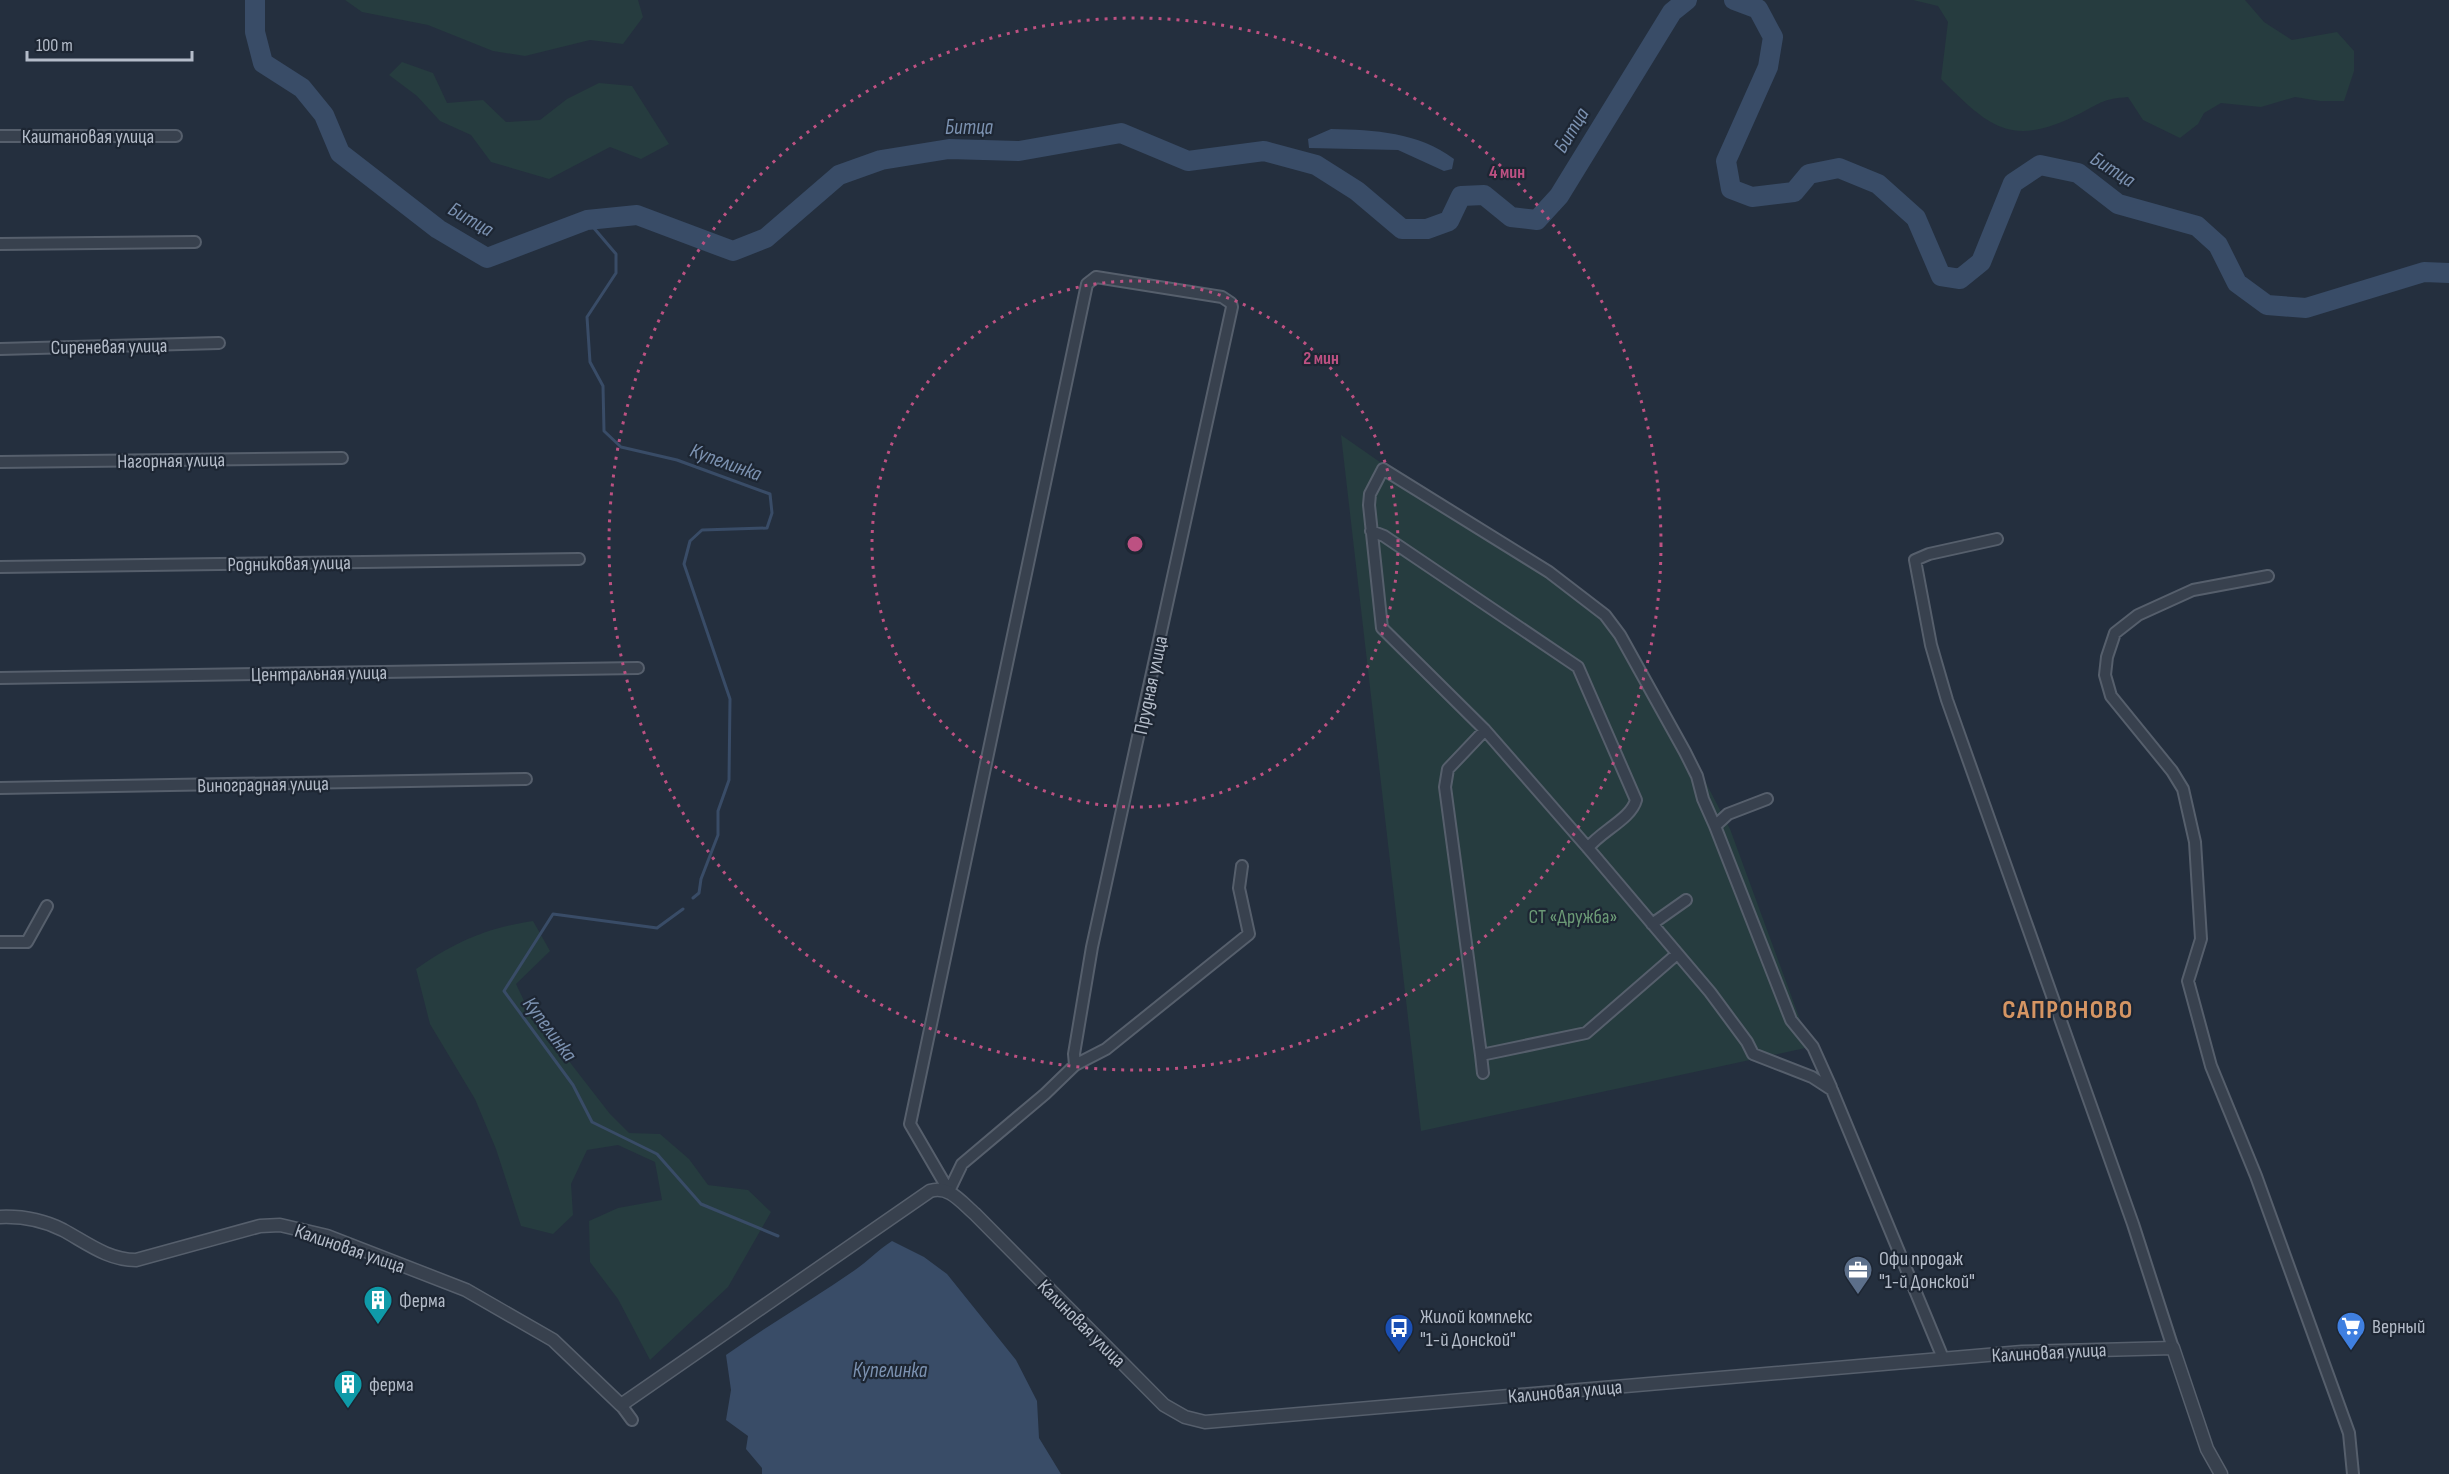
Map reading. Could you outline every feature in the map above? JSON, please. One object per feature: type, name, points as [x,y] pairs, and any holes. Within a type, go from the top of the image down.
[{"type":"street","name":"Каштановая улица","points":[[0,136],[176,136]]},
{"type":"street","points":[[0,244],[195,242]]},
{"type":"street","name":"Прудная улица","points":[[948,1191],[910,1124],[1087,284],[1096,277],[1222,297],[1231,303],[1232,307],[1092,947],[1074,1054],[1075,1065]]},
{"type":"street","name":"Сиреневая улица","points":[[0,349],[219,343]]},
{"type":"street","name":"Нагорная улица","points":[[0,462],[342,458]]},
{"type":"street","points":[[1832,1090],[1812,1077],[1753,1054],[1747,1042],[1710,992],[1588,848],[1485,730],[1382,628],[1371,531],[1370,494],[1383,469],[1458,513],[1592,603],[1605,615],[1620,635],[1669,720],[1697,776],[1703,799],[1791,1020],[1814,1047],[1832,1090],[1943,1358]]},
{"type":"street","points":[[1371,531],[1394,543],[1578,667],[1636,800],[1634,807],[1624,818],[1607,828],[1588,848]]},
{"type":"street","points":[[1997,539],[1929,554],[1915,560],[1931,645],[1955,722],[2133,1224],[2207,1449],[2221,1474]]},
{"type":"street","name":"Родниковая улица","points":[[0,567],[579,559]]},
{"type":"street","points":[[2268,576],[2193,590],[2138,615],[2115,633],[2107,657],[2105,675],[2111,696],[2172,771],[2183,789],[2196,842],[2201,939],[2188,981],[2211,1066],[2256,1176],[2349,1433],[2353,1474]]},
{"type":"street","name":"Центральная улица","points":[[0,678],[638,669]]},
{"type":"street","points":[[1483,1072],[1445,787],[1448,769],[1485,730]]},
{"type":"street","name":"Виноградная улица","points":[[0,788],[526,779]]},
{"type":"street","points":[[1715,826],[1728,814],[1767,799]]},
{"type":"street","points":[[632,1420],[621,1405],[930,1191],[938,1189],[948,1191],[962,1164],[1046,1094],[1075,1065],[1106,1049],[1249,934],[1239,888],[1242,866]]},
{"type":"street","points":[[1652,924],[1686,900]]},
{"type":"street","points":[[0,942],[27,942],[47,906]]},
{"type":"street","points":[[1481,1055],[1586,1033],[1677,954]]},
{"type":"street","name":"Калиновая улица","points":[[948,1191],[1006,1245],[1074,1317],[1164,1405],[1185,1417],[1204,1422],[1252,1420],[1943,1358],[2022,1352],[2173,1348]]},
{"type":"street","name":"Калиновая улица","points":[[0,1217],[29,1218],[47,1223],[109,1256],[125,1260],[136,1260],[260,1226],[280,1225],[327,1236],[466,1290],[524,1323],[553,1340],[621,1405]]},
{"type":"green space","points":[[345,0],[638,0],[643,17],[623,44],[590,40],[525,56],[493,51],[428,25],[362,12]]},
{"type":"green space","points":[[1913,0],[2245,0],[2264,22],[2292,40],[2337,32],[2354,51],[2354,71],[2344,101],[2320,101],[2295,97],[2261,107],[2221,103],[2204,113],[2198,124],[2180,138],[2143,120],[2128,97],[2103,102],[2057,124],[2020,131],[2004,128],[1989,121],[1941,79],[1948,22],[1938,6]]},
{"type":"green space","points":[[402,62],[433,73],[447,103],[483,100],[506,122],[540,120],[567,99],[599,83],[632,86],[669,144],[641,159],[610,147],[549,179],[491,162],[471,135],[440,121],[417,96],[389,75]]},
{"type":"green space","name":"СТ «Дружба»","points":[[1341,435],[1602,616],[1683,739],[1730,829],[1810,1047],[1421,1131]]},
{"type":"green space","points":[[533,921],[550,951],[516,984],[527,1007],[610,1114],[629,1133],[660,1134],[689,1159],[708,1185],[748,1190],[771,1212],[728,1287],[650,1360],[618,1299],[590,1262],[589,1221],[618,1208],[662,1200],[655,1162],[618,1145],[587,1150],[571,1184],[573,1215],[553,1234],[521,1226],[496,1149],[475,1099],[430,1024],[416,969],[444,951],[486,932]]},
{"type":"water","points":[[1331,129],[1364,130],[1411,138],[1426,143],[1454,159],[1452,169],[1444,171],[1398,150],[1309,148],[1308,139]]},
{"type":"water","name":"Купелинка","points":[[892,1241],[924,1257],[947,1274],[1016,1360],[1037,1401],[1039,1438],[1061,1474],[762,1474],[762,1468],[746,1449],[748,1436],[726,1420],[731,1390],[726,1355],[855,1270]]},
{"type":"waterway","name":"Битца","points":[[255,0],[255,32],[263,63],[302,88],[324,115],[340,153],[438,229],[487,258],[587,220],[637,215],[733,251],[766,238],[839,175],[881,160],[949,149],[1019,151],[1121,133],[1188,161],[1264,151],[1316,165],[1357,191],[1402,229],[1427,229],[1449,221],[1461,196],[1484,195],[1511,217],[1537,220],[1559,196],[1672,12],[1687,0]]},
{"type":"waterway","name":"Битца","points":[[1734,0],[1758,9],[1773,37],[1768,67],[1726,161],[1731,189],[1752,197],[1794,192],[1809,174],[1839,168],[1878,184],[1916,218],[1941,276],[1960,279],[1981,262],[2013,183],[2040,165],[2078,173],[2118,204],[2197,226],[2218,245],[2237,283],[2267,305],[2306,308],[2424,272],[2449,273]]},
{"type":"waterway","name":"Купелинка","points":[[587,220],[616,254],[616,273],[587,317],[590,362],[603,386],[604,431],[621,447],[677,460],[770,494],[772,513],[767,528],[702,530],[690,541],[684,564],[730,699],[729,780],[718,811],[718,835],[701,879],[699,893],[693,898]]},
{"type":"waterway","name":"Купелинка","points":[[683,909],[657,928],[553,914],[504,991],[573,1085],[592,1122],[657,1154],[701,1204],[778,1236]]},
{"type":"place","name":"Офи продаж \"1-й Донской\"","points":[[1858,1296]]},
{"type":"place","name":"Ферма","points":[[378,1326]]},
{"type":"place","name":"Верный","points":[[2351,1352]]},
{"type":"place","name":"Жилой комплекс \"1-й Донской\"","points":[[1399,1354]]},
{"type":"place","name":"ферма","points":[[348,1410]]},
{"type":"district","name":"САПРОНОВО","points":[[2068,1009]]}]
